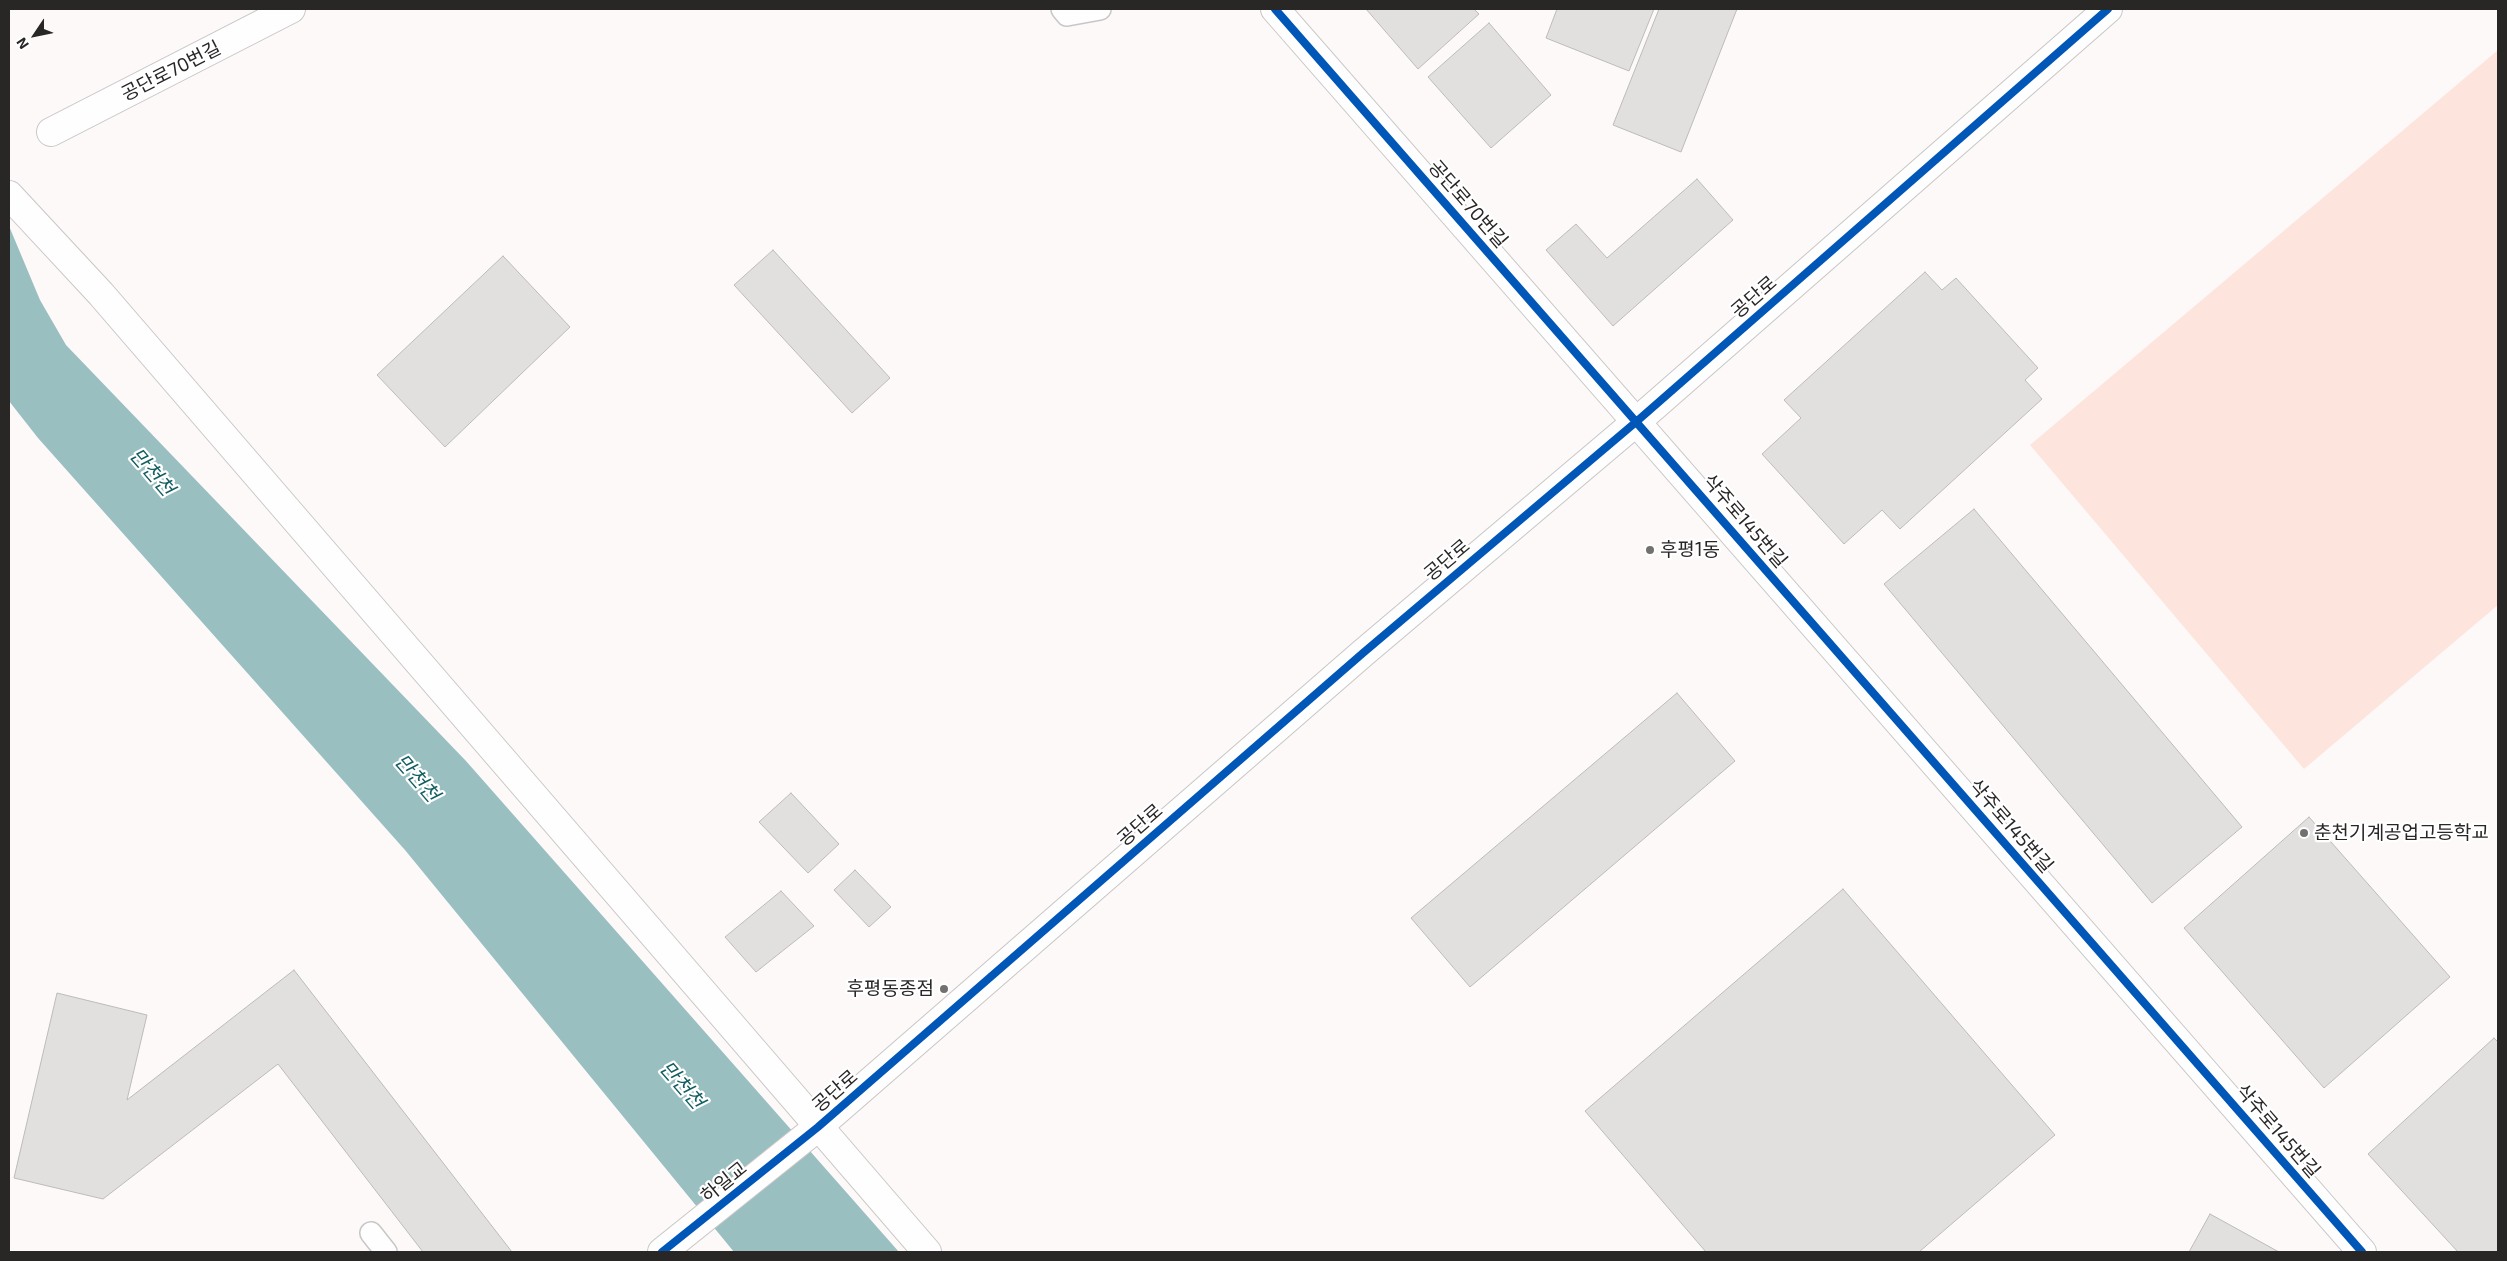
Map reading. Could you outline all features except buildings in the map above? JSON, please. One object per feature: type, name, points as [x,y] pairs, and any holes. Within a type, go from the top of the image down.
[{"type":"street","name":"공단로70번길","points":[[51,132],[291,9]]},
{"type":"street","name":"공단로70번길","points":[[1275,9],[1636,422]]},
{"type":"street","name":"공단로","points":[[812,1132],[1362,653],[1636,422],[2108,9]]},
{"type":"street","points":[[9,195],[101,294],[812,1132],[927,1252]]},
{"type":"street","name":"삭주로145번길","points":[[1636,422],[2362,1252]]},
{"type":"street","name":"하일교","points":[[662,1252],[812,1132]]},
{"type":"lane","points":[[1062,9],[1067,16],[1100,9]]},
{"type":"lane","points":[[371,1233],[386,1252]]},
{"type":"shaded area","points":[[2498,50],[2498,605],[2304,769],[2030,445]]},
{"type":"water","name":"만천천","points":[[9,226],[40,300],[66,345],[466,761],[899,1252],[734,1252],[405,850],[38,438],[9,401]]},
{"type":"cycle path","points":[[1275,9],[2362,1252]]},
{"type":"cycle path","points":[[662,1252],[818,1127],[1363,653],[1636,422],[2108,9]]},
{"type":"place","name":"후평1동","points":[[1650,550]]},
{"type":"place","name":"춘천기계공업고등학교","points":[[2304,833]]},
{"type":"place","name":"후평동종점","points":[[944,989]]}]
